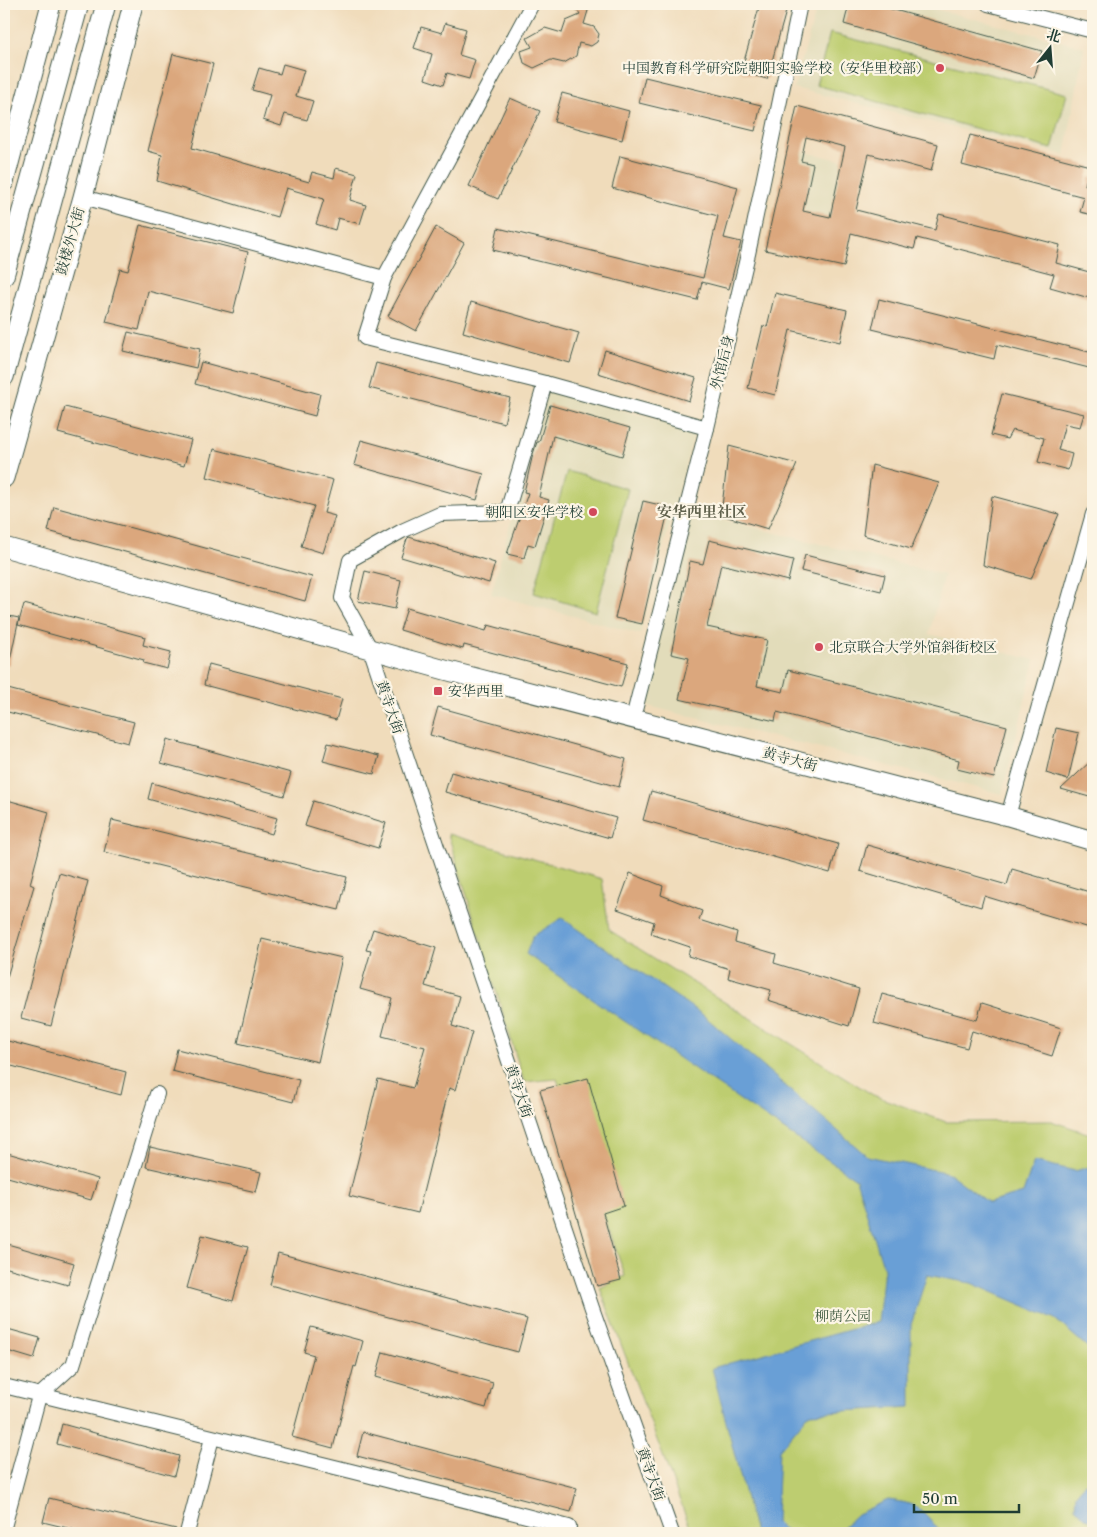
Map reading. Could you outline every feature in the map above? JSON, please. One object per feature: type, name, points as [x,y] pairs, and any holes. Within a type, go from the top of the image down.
[{"type":"street","points":[[4,182],[51,4]]},
{"type":"street","points":[[4,276],[78,4]]},
{"type":"street","name":"鼓楼外大街","points":[[4,376],[106,4]]},
{"type":"street","name":"鼓楼外大街","points":[[4,478],[83,198],[133,4]]},
{"type":"street","points":[[532,4],[384,278],[365,338],[545,383],[707,428]]},
{"type":"street","name":"外馆后身","points":[[633,718],[707,428],[748,254],[800,4]]},
{"type":"street","points":[[988,4],[1093,31]]},
{"type":"street","points":[[41,42],[54,96]]},
{"type":"street","points":[[4,195],[38,154]]},
{"type":"street","points":[[83,198],[384,278]]},
{"type":"street","name":"黄寺大街","points":[[545,383],[507,512],[440,514],[402,531],[350,560],[342,598],[370,648],[589,1299],[672,1533]]},
{"type":"street","points":[[1008,816],[1093,514]]},
{"type":"street","name":"黄寺大街","points":[[4,547],[445,670],[1008,816],[1093,841]]},
{"type":"street","points":[[4,1527],[39,1396],[73,1365],[157,1094]]},
{"type":"street","points":[[4,1386],[570,1526]]},
{"type":"street","points":[[187,1533],[212,1438]]},
{"type":"shaded area","name":"中国教育科学研究院朝阳实验学校（安华里校部）","points":[[818,4],[915,4],[1084,47],[1065,155],[794,88]]},
{"type":"shaded area","points":[[788,148],[866,166],[844,267],[765,250]]},
{"type":"shaded area","name":"朝阳区安华学校","points":[[547,390],[695,430],[640,634],[491,594]]},
{"type":"shaded area","name":"北京联合大学外馆斜街校区","points":[[692,512],[944,575],[929,634],[1035,660],[1002,794],[640,704]]},
{"type":"green space","points":[[830,33],[1067,94],[1052,149],[816,85]]},
{"type":"green space","points":[[567,471],[628,489],[596,612],[534,593]]},
{"type":"green space","name":"柳荫公园","points":[[448,834],[602,879],[609,930],[873,1095],[946,1122],[1051,1121],[1093,1135],[1093,1533],[692,1533],[600,1288],[625,1276],[557,1079],[524,1082]]},
{"type":"water","points":[[562,918],[703,1015],[867,1156],[949,1173],[989,1203],[1023,1193],[1034,1161],[1075,1171],[1093,1166],[1093,1352],[1055,1319],[971,1283],[927,1275],[911,1325],[911,1407],[810,1413],[779,1450],[776,1522],[788,1533],[755,1533],[712,1368],[878,1322],[884,1269],[856,1179],[526,954],[533,936]]},
{"type":"water","points":[[1093,1482],[1093,1520],[1085,1518],[1075,1507],[1076,1494],[1085,1483]]},
{"type":"water","points":[[888,1500],[913,1505],[929,1518],[941,1533],[837,1533],[857,1514]]},
{"type":"building","points":[[573,4],[590,4],[584,24],[594,27],[599,34],[597,42],[591,46],[579,43],[576,56],[564,63],[551,60],[534,68],[524,63],[521,51],[532,47],[527,38],[545,28],[562,33],[566,21],[580,15]]},
{"type":"building","points":[[760,4],[788,4],[767,79],[741,72]]},
{"type":"building","points":[[849,4],[873,4],[1042,51],[1034,78],[844,24]]},
{"type":"building","points":[[445,23],[466,29],[459,55],[475,60],[469,79],[447,73],[443,85],[425,79],[432,54],[414,48],[421,27],[442,33]]},
{"type":"building","points":[[173,54],[213,64],[192,148],[309,182],[312,172],[334,178],[336,168],[357,174],[350,200],[366,205],[360,224],[338,218],[335,230],[316,224],[324,199],[286,188],[277,217],[157,181],[162,155],[148,151]]},
{"type":"building","points":[[283,64],[304,70],[296,96],[313,101],[307,120],[285,114],[281,126],[263,120],[270,95],[252,90],[259,68],[280,74]]},
{"type":"building","points":[[645,77],[761,105],[755,131],[639,103]]},
{"type":"building","points":[[562,93],[629,111],[622,140],[554,122]]},
{"type":"building","points":[[510,98],[540,111],[498,199],[469,186]]},
{"type":"building","points":[[797,106],[938,144],[931,171],[869,154],[856,210],[935,230],[939,214],[1060,245],[1056,263],[1093,273],[1093,299],[1050,287],[1054,274],[917,238],[914,249],[851,233],[844,267],[765,250]],"holes":[[[806,137],[845,147],[830,217],[803,211],[813,164],[801,161]]]},
{"type":"building","points":[[970,135],[1090,166],[1085,185],[1087,185],[1089,177],[1093,177],[1093,215],[1080,212],[1084,197],[962,165]]},
{"type":"building","points":[[620,156],[738,187],[724,238],[741,242],[729,289],[702,282],[697,300],[493,250],[498,228],[703,278],[718,216],[612,188]]},
{"type":"building","points":[[140,225],[248,252],[233,313],[148,291],[139,330],[106,322],[120,269],[128,271]]},
{"type":"building","points":[[436,227],[464,243],[416,331],[388,316]]},
{"type":"building","points":[[775,293],[847,310],[840,342],[790,330],[775,395],[748,388],[763,326],[767,327]]},
{"type":"building","points":[[879,299],[1093,353],[1093,369],[997,345],[994,359],[872,329]]},
{"type":"building","points":[[471,302],[579,333],[570,363],[463,332]]},
{"type":"building","points":[[128,332],[200,349],[196,368],[123,351]]},
{"type":"building","points":[[605,350],[696,378],[689,401],[598,373]]},
{"type":"building","points":[[201,362],[320,394],[315,416],[195,384]]},
{"type":"building","points":[[376,363],[510,398],[504,423],[369,388]]},
{"type":"building","points":[[1002,394],[1084,414],[1080,427],[1065,424],[1058,450],[1072,454],[1068,470],[1038,462],[1044,438],[1012,430],[1007,439],[991,435]]},
{"type":"building","points":[[550,405],[630,428],[622,456],[553,436],[539,497],[549,500],[535,546],[528,544],[524,558],[507,554],[528,493],[524,492],[533,454],[537,442],[539,442]]},
{"type":"building","points":[[65,407],[191,440],[184,466],[58,433]]},
{"type":"building","points":[[361,440],[484,474],[477,500],[354,465]]},
{"type":"building","points":[[729,446],[797,464],[768,529],[721,515]]},
{"type":"building","points":[[214,449],[333,480],[324,513],[335,516],[323,553],[301,546],[314,506],[207,477]]},
{"type":"building","points":[[872,465],[939,483],[911,549],[863,535]]},
{"type":"building","points":[[992,496],[1059,514],[1031,579],[983,565]]},
{"type":"building","points":[[643,501],[669,507],[642,624],[615,618]]},
{"type":"building","points":[[54,507],[312,577],[305,601],[48,531]]},
{"type":"building","points":[[409,537],[495,563],[489,583],[401,557]]},
{"type":"building","points":[[709,540],[793,560],[788,581],[721,564],[707,627],[767,640],[757,686],[783,692],[788,670],[1007,726],[994,778],[957,769],[959,760],[777,712],[775,721],[679,699],[689,658],[671,654],[690,561],[703,564]]},
{"type":"building","points":[[805,555],[885,575],[881,591],[801,571]]},
{"type":"building","points":[[365,571],[401,580],[395,609],[358,601]]},
{"type":"building","points":[[24,604],[145,637],[143,645],[171,652],[167,669],[143,663],[144,660],[18,625]]},
{"type":"building","points":[[407,608],[486,631],[488,625],[628,663],[621,687],[464,645],[463,649],[400,630]]},
{"type":"building","points":[[4,615],[19,618],[9,665],[4,664]]},
{"type":"building","points":[[209,664],[342,699],[336,720],[204,685]]},
{"type":"building","points":[[4,688],[134,722],[128,743],[4,711]]},
{"type":"building","points":[[438,707],[626,759],[619,787],[430,735]]},
{"type":"building","points":[[1056,728],[1079,733],[1068,780],[1046,773]]},
{"type":"building","points":[[167,739],[291,773],[284,796],[161,763]]},
{"type":"building","points":[[328,743],[379,756],[374,774],[323,761]]},
{"type":"building","points":[[1093,759],[1093,798],[1061,789]]},
{"type":"building","points":[[451,772],[616,818],[610,838],[445,792]]},
{"type":"building","points":[[152,783],[277,818],[272,834],[148,799]]},
{"type":"building","points":[[651,791],[838,844],[830,873],[643,820]]},
{"type":"building","points":[[4,799],[49,812],[30,884],[34,886],[7,977],[4,976]]},
{"type":"building","points":[[313,801],[386,823],[378,848],[305,826]]},
{"type":"building","points":[[112,820],[347,877],[339,910],[104,852]]},
{"type":"building","points":[[867,845],[1007,885],[1012,869],[1093,893],[1093,929],[984,896],[981,907],[860,871]]},
{"type":"building","points":[[59,873],[88,881],[51,1026],[21,1018]]},
{"type":"building","points":[[630,873],[663,886],[661,895],[702,911],[699,920],[737,932],[735,942],[776,954],[774,963],[859,989],[849,1026],[768,1000],[771,990],[728,978],[730,969],[688,956],[690,947],[651,934],[654,922],[617,909]]},
{"type":"building","points":[[373,929],[436,948],[425,986],[460,996],[452,1026],[472,1032],[455,1090],[449,1088],[418,1213],[349,1196],[378,1079],[413,1088],[425,1047],[382,1036],[392,998],[360,989],[371,951],[366,950]]},
{"type":"building","points":[[262,939],[342,958],[318,1062],[238,1043]]},
{"type":"building","points":[[882,994],[977,1020],[982,1003],[1061,1028],[1052,1056],[972,1031],[967,1048],[874,1023]]},
{"type":"building","points":[[4,1040],[126,1072],[121,1095],[4,1064]]},
{"type":"building","points":[[177,1049],[299,1080],[293,1102],[172,1071]]},
{"type":"building","points":[[588,1078],[624,1206],[603,1213],[621,1280],[597,1286],[540,1090]]},
{"type":"building","points":[[150,1147],[261,1172],[256,1192],[146,1167]]},
{"type":"building","points":[[4,1152],[98,1179],[91,1200],[4,1176]]},
{"type":"building","points":[[202,1235],[248,1247],[233,1301],[187,1288]]},
{"type":"building","points":[[4,1243],[74,1263],[68,1285],[4,1267]]},
{"type":"building","points":[[278,1253],[527,1319],[518,1352],[270,1285]]},
{"type":"building","points":[[311,1327],[363,1341],[356,1367],[354,1366],[333,1448],[292,1437],[314,1355],[304,1352]]},
{"type":"building","points":[[4,1328],[40,1338],[34,1359],[4,1350]]},
{"type":"building","points":[[383,1352],[493,1383],[486,1408],[376,1377]]},
{"type":"building","points":[[62,1424],[179,1456],[174,1476],[57,1444]]},
{"type":"building","points":[[363,1432],[577,1488],[571,1512],[357,1456]]},
{"type":"building","points":[[49,1498],[176,1529],[176,1533],[88,1533],[43,1522]]},
{"type":"place","name":"中国教育科学研究院朝阳实验学校（安华里校部）","points":[[940,68]]},
{"type":"place","name":"朝阳区安华学校","points":[[593,512]]},
{"type":"place","name":"北京联合大学外馆斜街校区","points":[[819,647]]},
{"type":"place","name":"安华西里","points":[[438,691]]},
{"type":"district","name":"安华西里社区","points":[[702,511]]}]
